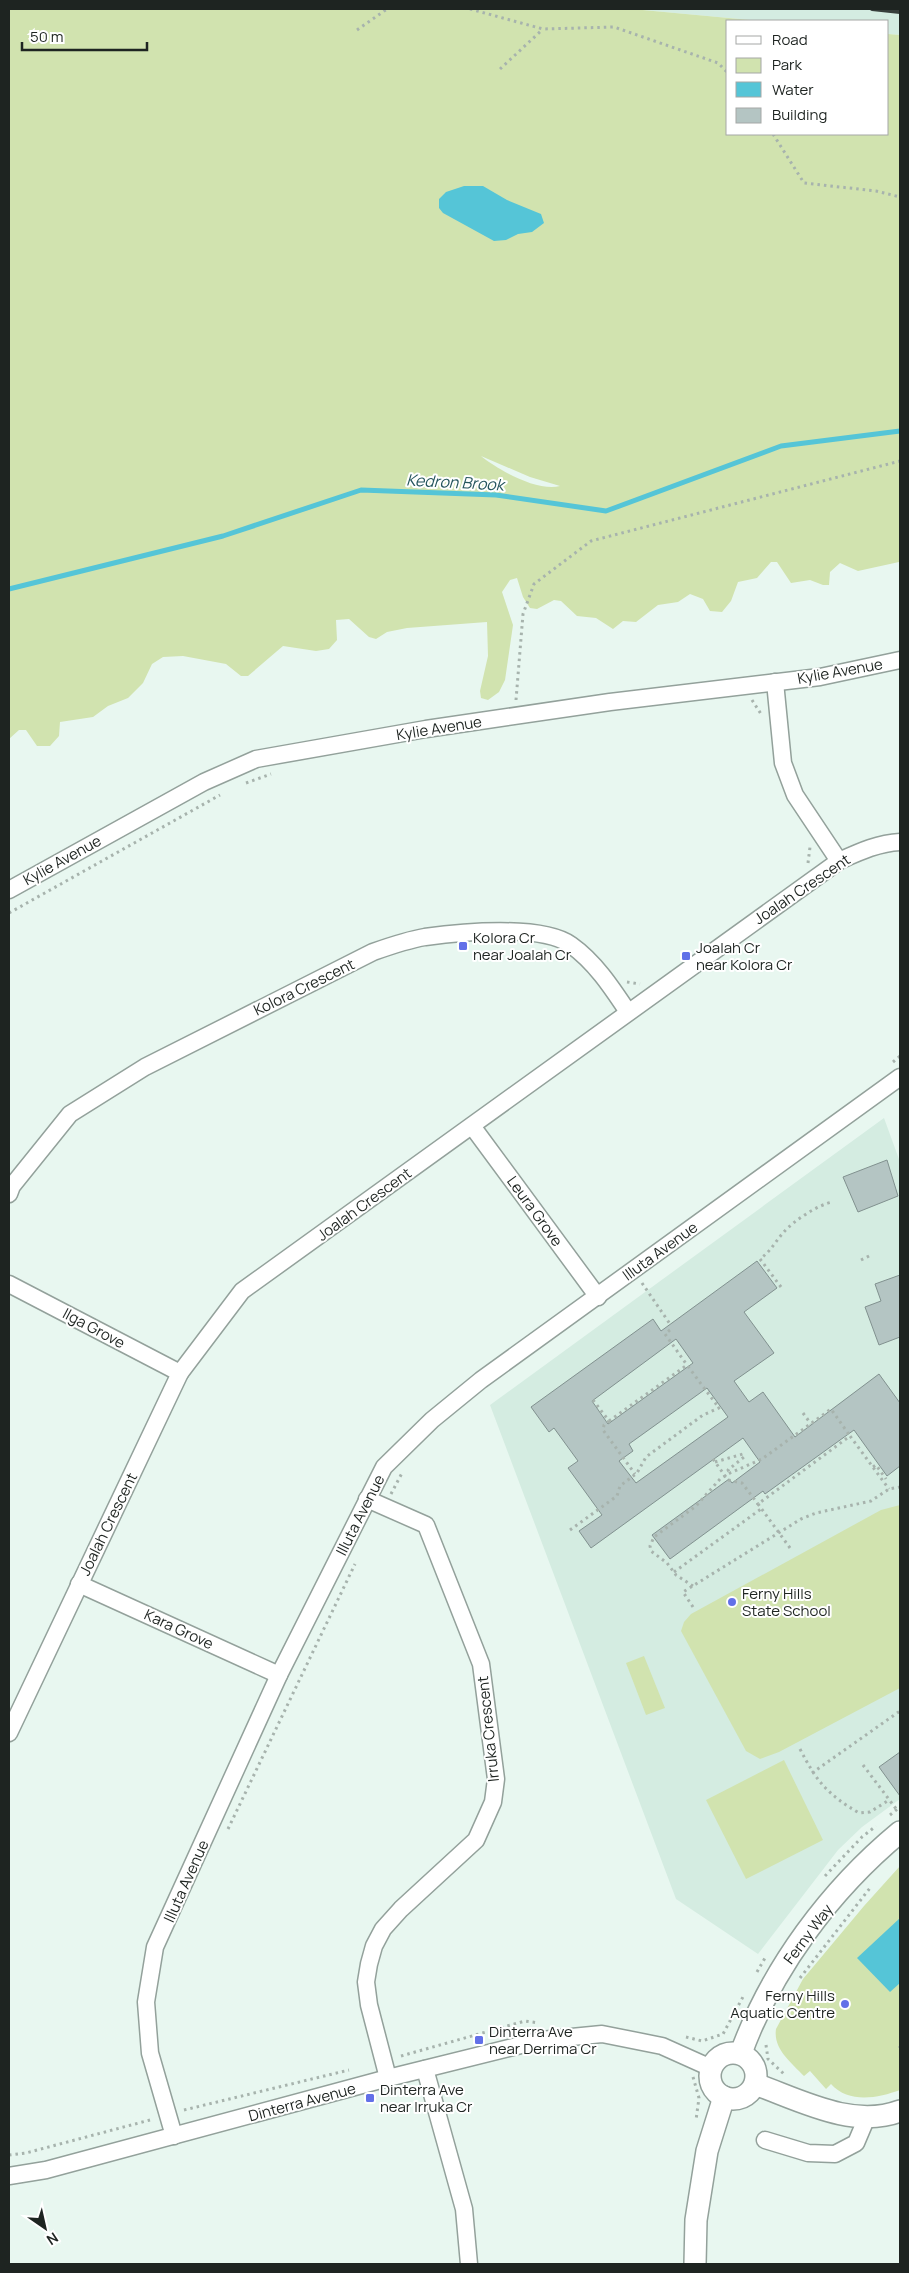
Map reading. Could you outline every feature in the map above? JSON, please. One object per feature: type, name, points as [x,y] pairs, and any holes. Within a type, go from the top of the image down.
[{"type":"street","name":"Kylie Avenue","points":[[9,890],[196,787],[256,759],[610,702],[776,689],[820,677],[900,660]]},
{"type":"street","points":[[776,689],[783,763],[795,795],[839,861]]},
{"type":"street","name":"Joalah Crescent","points":[[9,1733],[180,1373],[242,1290],[839,861],[859,851],[900,842]]},
{"type":"street","name":"Kolora Crescent","points":[[10,1188],[70,1114],[145,1067],[373,952],[399,943],[424,937],[472,933],[513,932],[557,937],[571,945],[596,968],[628,1012]]},
{"type":"street","name":"Illuta Avenue","points":[[174,2136],[150,2052],[146,2002],[155,1947],[279,1675],[384,1467],[432,1420],[480,1380],[598,1297],[900,1077]]},
{"type":"street","name":"Leura Grove","points":[[472,1126],[598,1297]]},
{"type":"street","name":"Ilga Grove","points":[[9,1284],[180,1373]]},
{"type":"street","name":"Irruka Crescent","points":[[368,1499],[426,1525],[481,1664],[496,1779],[493,1802],[476,1840],[401,1909],[383,1929],[374,1946],[369,1964],[367,1990],[375,2033],[388,2078]]},
{"type":"street","name":"Kara Grove","points":[[79,1584],[279,1675]]},
{"type":"street","name":"Ferny Way","points":[[741,2053],[753,2020],[792,1952],[854,1875],[900,1832]]},
{"type":"street","name":"Dinterra Avenue","points":[[9,2176],[46,2170],[388,2078],[541,2040],[602,2034],[662,2046],[711,2068]]},
{"type":"street","points":[[731,2052],[741,2053],[755,2066],[755,2084],[751,2091],[741,2098],[724,2098],[711,2085],[709,2077],[711,2068],[715,2061],[723,2054],[731,2052]]},
{"type":"street","points":[[425,2069],[464,2209],[469,2264]]},
{"type":"street","points":[[755,2084],[841,2114],[867,2116],[900,2111]]},
{"type":"street","points":[[695,2264],[696,2220],[706,2151],[724,2098]]},
{"type":"street","points":[[765,2140],[808,2153],[835,2154],[856,2143],[867,2116]]},
{"type":"path","points":[[357,30],[387,9]]},
{"type":"path","points":[[470,9],[543,29],[614,27],[718,63],[726,71]]},
{"type":"path","points":[[500,69],[543,29]]},
{"type":"path","points":[[774,135],[804,183],[876,191],[900,197]]},
{"type":"path","points":[[515,716],[523,614],[534,584],[591,541],[900,461]]},
{"type":"path","points":[[751,700],[776,689]]},
{"type":"path","points":[[239,786],[274,773]]},
{"type":"path","points":[[9,913],[222,794]]},
{"type":"path","points":[[781,1287],[760,1259],[771,1251],[788,1228],[823,1203],[833,1202]]},
{"type":"path","points":[[861,1260],[871,1255]]},
{"type":"path","points":[[642,1282],[670,1324]]},
{"type":"path","points":[[570,1530],[617,1496],[620,1486],[635,1474],[646,1457],[703,1415],[719,1408],[665,1334],[670,1330]]},
{"type":"path","points":[[635,1474],[603,1430],[604,1425],[687,1365]]},
{"type":"path","points":[[593,1400],[608,1421]]},
{"type":"path","points":[[693,1586],[651,1551],[650,1546],[654,1537],[696,1506],[730,1472],[762,1460],[831,1409],[889,1489]]},
{"type":"path","points":[[803,1413],[811,1424]]},
{"type":"path","points":[[758,1504],[850,1436]]},
{"type":"path","points":[[730,1472],[728,1470],[744,1457],[743,1454],[714,1460],[730,1481],[742,1483],[790,1548]]},
{"type":"path","points":[[872,1467],[876,1464],[886,1479]]},
{"type":"path","points":[[693,1607],[683,1592],[778,1533],[816,1513],[870,1501],[889,1489],[900,1487]]},
{"type":"path","points":[[674,1572],[761,1509]]},
{"type":"path","points":[[812,1773],[900,1711]]},
{"type":"path","points":[[800,1749],[812,1773],[827,1792],[858,1813],[870,1812],[889,1800]]},
{"type":"path","points":[[863,1765],[896,1810]]},
{"type":"path","points":[[795,1985],[875,1881]]},
{"type":"path","points":[[765,2039],[768,2059],[783,2074]]},
{"type":"path","points":[[184,2111],[358,2068]]},
{"type":"path","points":[[9,2155],[26,2153],[150,2120]]},
{"type":"shaded area","points":[[632,9],[900,9],[900,35],[889,34],[889,20],[750,20]]},
{"type":"shaded area","name":"Ferny Hills State School","points":[[884,1118],[900,1162],[900,1799],[862,1827],[838,1850],[758,1954],[676,1899],[490,1405]]},
{"type":"green space","points":[[9,9],[632,9],[750,20],[726,20],[726,135],[889,135],[889,34],[900,35],[900,565],[899,562],[858,571],[840,563],[830,572],[829,585],[823,585],[810,580],[791,583],[777,562],[771,562],[757,578],[738,582],[731,601],[722,612],[710,611],[703,599],[690,594],[678,602],[658,605],[636,622],[623,621],[613,629],[596,618],[577,616],[561,601],[554,600],[537,609],[530,608],[523,597],[517,578],[510,580],[502,592],[513,625],[505,680],[499,692],[488,700],[481,698],[480,691],[488,656],[487,622],[407,628],[387,632],[376,639],[369,637],[349,619],[336,620],[337,640],[329,649],[316,651],[283,646],[248,676],[241,676],[226,664],[183,656],[163,657],[152,664],[143,683],[128,698],[108,706],[93,717],[60,722],[59,736],[50,746],[37,746],[26,730],[19,730],[9,739]],"holes":[[[481,456],[530,477],[560,486],[541,486],[519,479]]]},
{"type":"green space","points":[[900,1505],[900,1688],[779,1752],[760,1759],[746,1751],[681,1631],[684,1622],[691,1614],[881,1510]]},
{"type":"green space","points":[[644,1656],[665,1708],[646,1715],[626,1663]]},
{"type":"green space","points":[[784,1760],[823,1840],[746,1879],[706,1800]]},
{"type":"green space","name":"Ferny Hills Aquatic Centre","points":[[900,1866],[900,2090],[873,2097],[855,2097],[838,2090],[831,2084],[826,2089],[810,2071],[804,2076],[780,2049],[777,2043],[776,2029],[803,1979]]},
{"type":"water","points":[[464,186],[483,186],[507,200],[541,214],[544,223],[532,232],[518,234],[506,240],[494,241],[443,213],[439,208],[439,199],[446,192]]},
{"type":"water","points":[[900,1918],[900,1983],[890,1992],[857,1958]]},
{"type":"building","points":[[887,1160],[898,1196],[858,1212],[843,1177]]},
{"type":"building","points":[[757,1261],[777,1288],[744,1312],[774,1353],[734,1381],[749,1402],[763,1392],[795,1437],[879,1374],[900,1403],[900,1466],[887,1476],[854,1430],[765,1494],[763,1491],[670,1559],[652,1535],[729,1479],[732,1483],[760,1462],[743,1438],[591,1548],[579,1531],[602,1515],[568,1468],[578,1461],[554,1428],[549,1432],[531,1407],[653,1319],[661,1331]],"holes":[[[676,1339],[693,1363],[608,1424],[592,1401]],[[707,1388],[728,1417],[636,1483],[619,1461],[633,1451],[629,1444]]]},
{"type":"building","points":[[900,1275],[900,1337],[879,1345],[865,1307],[881,1301],[875,1284]]},
{"type":"building","points":[[900,1752],[900,1796],[879,1767]]},
{"type":"waterway","name":"Kedron Brook","points":[[9,589],[223,536],[361,490],[496,495],[606,511],[781,446],[900,431]]},
{"type":"railway","points":[[872,9],[900,12]]},
{"type":"place","name":"Kolora Cr near Joalah Cr","points":[[463,946]]},
{"type":"place","name":"Joalah Cr near Kolora Cr","points":[[686,956]]},
{"type":"place","name":"Ferny Hills State School","points":[[732,1602]]},
{"type":"place","name":"Ferny Hills Aquatic Centre","points":[[845,2004]]},
{"type":"place","name":"Dinterra Ave near Derrima Cr","points":[[479,2040]]},
{"type":"place","name":"Dinterra Ave near Irruka Cr","points":[[370,2098]]}]
